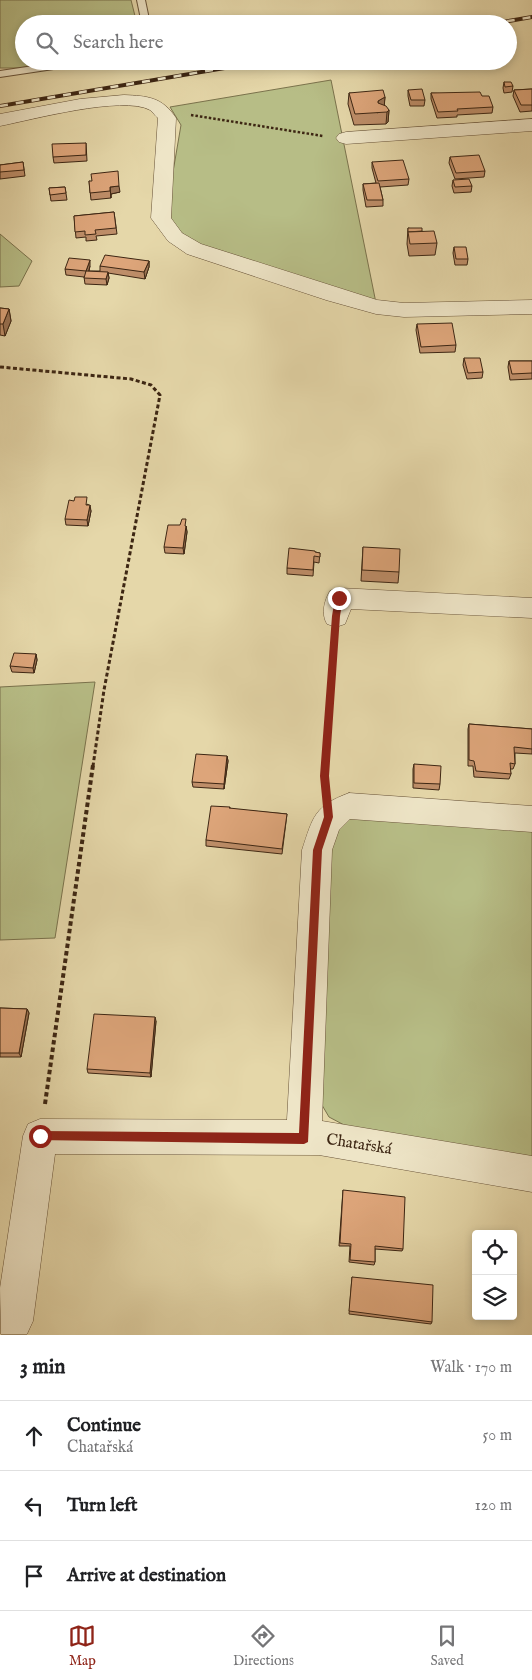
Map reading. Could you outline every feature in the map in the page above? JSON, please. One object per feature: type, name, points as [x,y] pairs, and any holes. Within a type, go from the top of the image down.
[{"type":"street","points":[[0,120],[101,102],[136,100],[157,107],[167,118],[161,218],[175,237],[194,249],[376,307],[404,310],[532,307]]},
{"type":"street","points":[[346,138],[532,125]]},
{"type":"street","points":[[336,616],[339,598],[532,608]]},
{"type":"street","points":[[304,1138],[317,850],[328,817],[337,809],[348,806],[532,819]]},
{"type":"street","points":[[14,1321],[40,1136]]},
{"type":"street","name":"Chatařská","points":[[40,1136],[319,1138],[532,1174]]},
{"type":"lane","points":[[141,0],[144,15]]},
{"type":"lane","points":[[0,74],[26,70]]},
{"type":"path","points":[[160,110],[334,138],[346,138]]},
{"type":"path","points":[[0,367],[131,378],[151,385],[160,395],[104,690],[40,1136]]},
{"type":"path","points":[[328,817],[324,776],[336,616]]},
{"type":"green space","points":[[0,0],[131,0],[135,15],[15,15],[15,68],[0,68]]},
{"type":"green space","points":[[331,80],[376,303],[196,244],[179,231],[166,213],[181,125],[170,107]]},
{"type":"green space","points":[[0,234],[32,261],[19,286],[0,287]]},
{"type":"green space","points":[[95,682],[55,938],[0,940],[0,687]]},
{"type":"green space","points":[[354,816],[532,827],[532,1161],[346,1126],[329,1117],[319,1100],[327,856],[341,821]]},
{"type":"building","points":[[504,82],[511,82],[513,86],[505,87]]},
{"type":"building","points":[[422,89],[425,100],[411,100],[408,90]]},
{"type":"building","points":[[532,89],[532,105],[521,105],[514,90]]},
{"type":"building","points":[[383,90],[385,97],[378,101],[378,103],[386,106],[389,110],[387,112],[355,114],[349,93]]},
{"type":"building","points":[[480,92],[482,96],[489,96],[493,107],[438,112],[431,93]]},
{"type":"building","points":[[86,143],[86,155],[53,157],[52,144]]},
{"type":"building","points":[[479,155],[485,171],[456,173],[450,157]]},
{"type":"building","points":[[403,160],[409,179],[378,181],[372,162]]},
{"type":"building","points":[[23,162],[24,170],[0,172],[0,165]]},
{"type":"building","points":[[118,171],[119,186],[110,187],[110,191],[90,193],[89,181],[92,181],[91,174]]},
{"type":"building","points":[[469,179],[472,186],[455,187],[453,180]]},
{"type":"building","points":[[379,183],[383,200],[367,200],[363,184]]},
{"type":"building","points":[[65,187],[66,193],[50,195],[49,188]]},
{"type":"building","points":[[114,212],[116,228],[95,230],[96,234],[85,235],[85,231],[75,232],[74,216]]},
{"type":"building","points":[[408,228],[422,228],[422,231],[408,232]]},
{"type":"building","points":[[434,231],[437,243],[410,244],[408,232]]},
{"type":"building","points":[[454,247],[466,247],[468,259],[456,259]]},
{"type":"building","points":[[105,255],[149,261],[144,272],[100,266]]},
{"type":"building","points":[[69,258],[90,260],[86,271],[65,269]]},
{"type":"building","points":[[86,271],[108,272],[106,279],[84,278]]},
{"type":"building","points":[[0,308],[9,309],[3,324],[0,324]]},
{"type":"building","points":[[452,323],[456,345],[421,347],[417,324]]},
{"type":"building","points":[[464,358],[480,358],[483,372],[468,373]]},
{"type":"building","points":[[509,361],[532,361],[532,373],[512,374]]},
{"type":"building","points":[[75,497],[87,497],[86,505],[90,505],[87,520],[65,519],[69,500],[74,501]]},
{"type":"building","points":[[182,519],[186,519],[183,548],[164,547],[168,525],[180,525]]},
{"type":"building","points":[[363,547],[400,549],[399,572],[362,570]]},
{"type":"building","points":[[289,548],[320,553],[320,557],[314,556],[313,570],[287,568]]},
{"type":"building","points":[[14,653],[36,654],[33,668],[10,666]]},
{"type":"building","points":[[469,724],[532,729],[532,749],[514,747],[515,764],[510,763],[511,774],[476,771],[474,761],[469,760]]},
{"type":"building","points":[[196,754],[227,756],[224,784],[192,782]]},
{"type":"building","points":[[414,764],[441,766],[440,784],[414,783]]},
{"type":"building","points":[[211,806],[287,814],[282,849],[206,840]]},
{"type":"building","points":[[0,1008],[27,1009],[19,1053],[0,1053]]},
{"type":"building","points":[[94,1014],[155,1017],[150,1073],[87,1069]]},
{"type":"building","points":[[343,1190],[405,1197],[403,1249],[375,1246],[375,1262],[350,1260],[351,1244],[340,1243]]},
{"type":"building","points":[[352,1277],[433,1285],[432,1322],[349,1311]]},
{"type":"railway","points":[[517,20],[532,17]]},
{"type":"railway","points":[[0,106],[213,70]]},
{"type":"route","points":[[40,1136],[304,1138],[317,850],[328,817],[324,776],[339,598]]}]
